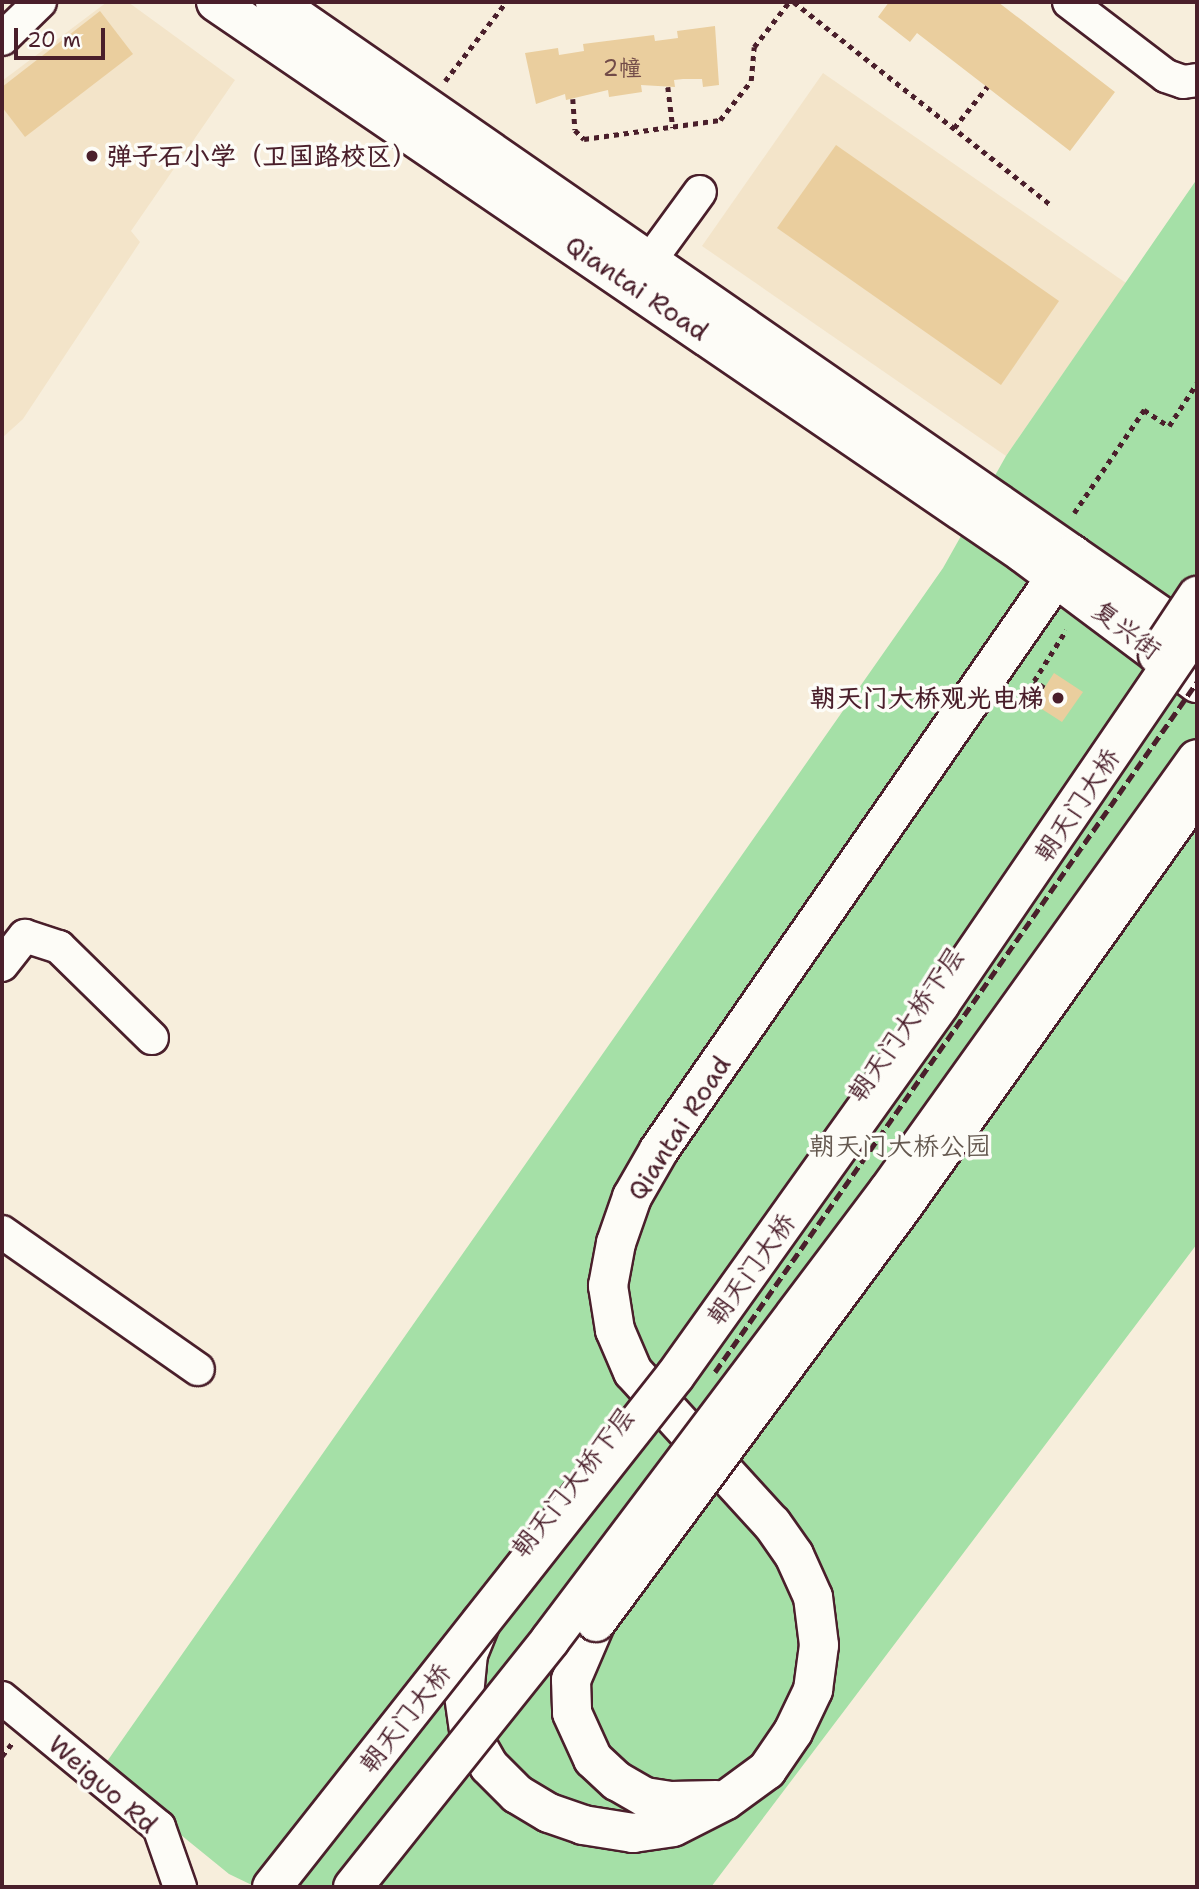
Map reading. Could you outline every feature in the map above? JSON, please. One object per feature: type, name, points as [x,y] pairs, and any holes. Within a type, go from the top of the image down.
[{"type":"main road","name":"Qiantai Road","points":[[216,2],[641,273],[1066,550],[659,1150],[632,1196],[616,1243],[608,1286],[615,1329],[633,1372],[772,1524],[794,1555],[813,1597],[819,1645],[813,1690],[793,1732],[767,1770],[726,1800],[673,1827],[633,1833],[583,1825],[517,1794],[488,1766],[470,1731],[464,1695],[468,1654],[500,1576]]},
{"type":"main road","name":"Qiantai Road","points":[[275,2],[641,273]]},
{"type":"main road","name":"复兴街","points":[[1066,550],[1197,641]]},
{"type":"main road","name":"复兴街","points":[[1066,550],[1197,683]]},
{"type":"main road","name":"朝天门大桥下层","points":[[500,1576],[662,1366],[904,1029],[1197,596]]},
{"type":"main road","name":"朝天门大桥","points":[[272,1887],[675,1376],[940,1004],[1197,627]]},
{"type":"main road","points":[[353,1887],[550,1640],[880,1202],[1197,759]]},
{"type":"main road","points":[[726,1800],[671,1801],[645,1797],[617,1782],[593,1759],[572,1713],[571,1680],[596,1622],[903,1206],[1197,792]]},
{"type":"street","points":[[2,39],[40,2]]},
{"type":"street","points":[[1069,2],[1166,76],[1183,82],[1197,80]]},
{"type":"street","points":[[641,273],[700,192]]},
{"type":"street","points":[[2,965],[25,936],[59,947],[152,1038]]},
{"type":"street","points":[[2,1232],[198,1369]]},
{"type":"street","name":"Weiguo Rd","points":[[2,1698],[159,1827],[180,1887]]},
{"type":"path","points":[[443,83],[506,2]]},
{"type":"path","points":[[573,99],[575,130],[584,139],[714,123],[725,116],[751,81],[754,47],[792,2],[1052,206]]},
{"type":"path","points":[[668,87],[673,128]]},
{"type":"path","points":[[954,128],[988,87]]},
{"type":"path","points":[[1066,550],[1144,410],[1169,426],[1197,383]]},
{"type":"path","points":[[1044,688],[1034,681],[1066,631]]},
{"type":"shaded area","name":"弹子石小学（卫国路校区）","points":[[107,2],[128,2],[235,80],[131,231],[140,242],[23,419],[2,438],[2,81]]},
{"type":"shaded area","points":[[823,73],[1126,283],[1006,456],[702,246]]},
{"type":"green space","name":"朝天门大桥公园","points":[[1197,179],[1197,1244],[711,1887],[256,1887],[229,1874],[101,1770],[943,568],[1006,456]]},
{"type":"building","points":[[889,2],[998,2],[1115,92],[1070,151],[917,33],[910,42],[878,17]]},
{"type":"building","points":[[100,11],[133,54],[25,137],[2,107],[2,87]]},
{"type":"building","points":[[715,26],[719,85],[703,87],[702,79],[683,79],[674,80],[675,87],[641,85],[642,92],[609,97],[608,90],[566,100],[565,94],[536,104],[525,53],[558,48],[559,55],[584,51],[583,44],[654,35],[655,41],[678,38],[677,31]]},
{"type":"building","points":[[836,145],[1059,301],[1001,385],[777,228]]},
{"type":"building","name":"朝天门大桥观光电梯","points":[[1054,673],[1083,692],[1062,722],[1034,704]]},
{"type":"railway","points":[[700,1361],[1197,646]]},
{"type":"railway","points":[[715,1372],[1197,682]]},
{"type":"place","name":"弹子石小学（卫国路校区）","points":[[92,156]]},
{"type":"place","name":"朝天门大桥观光电梯","points":[[1058,698]]}]
